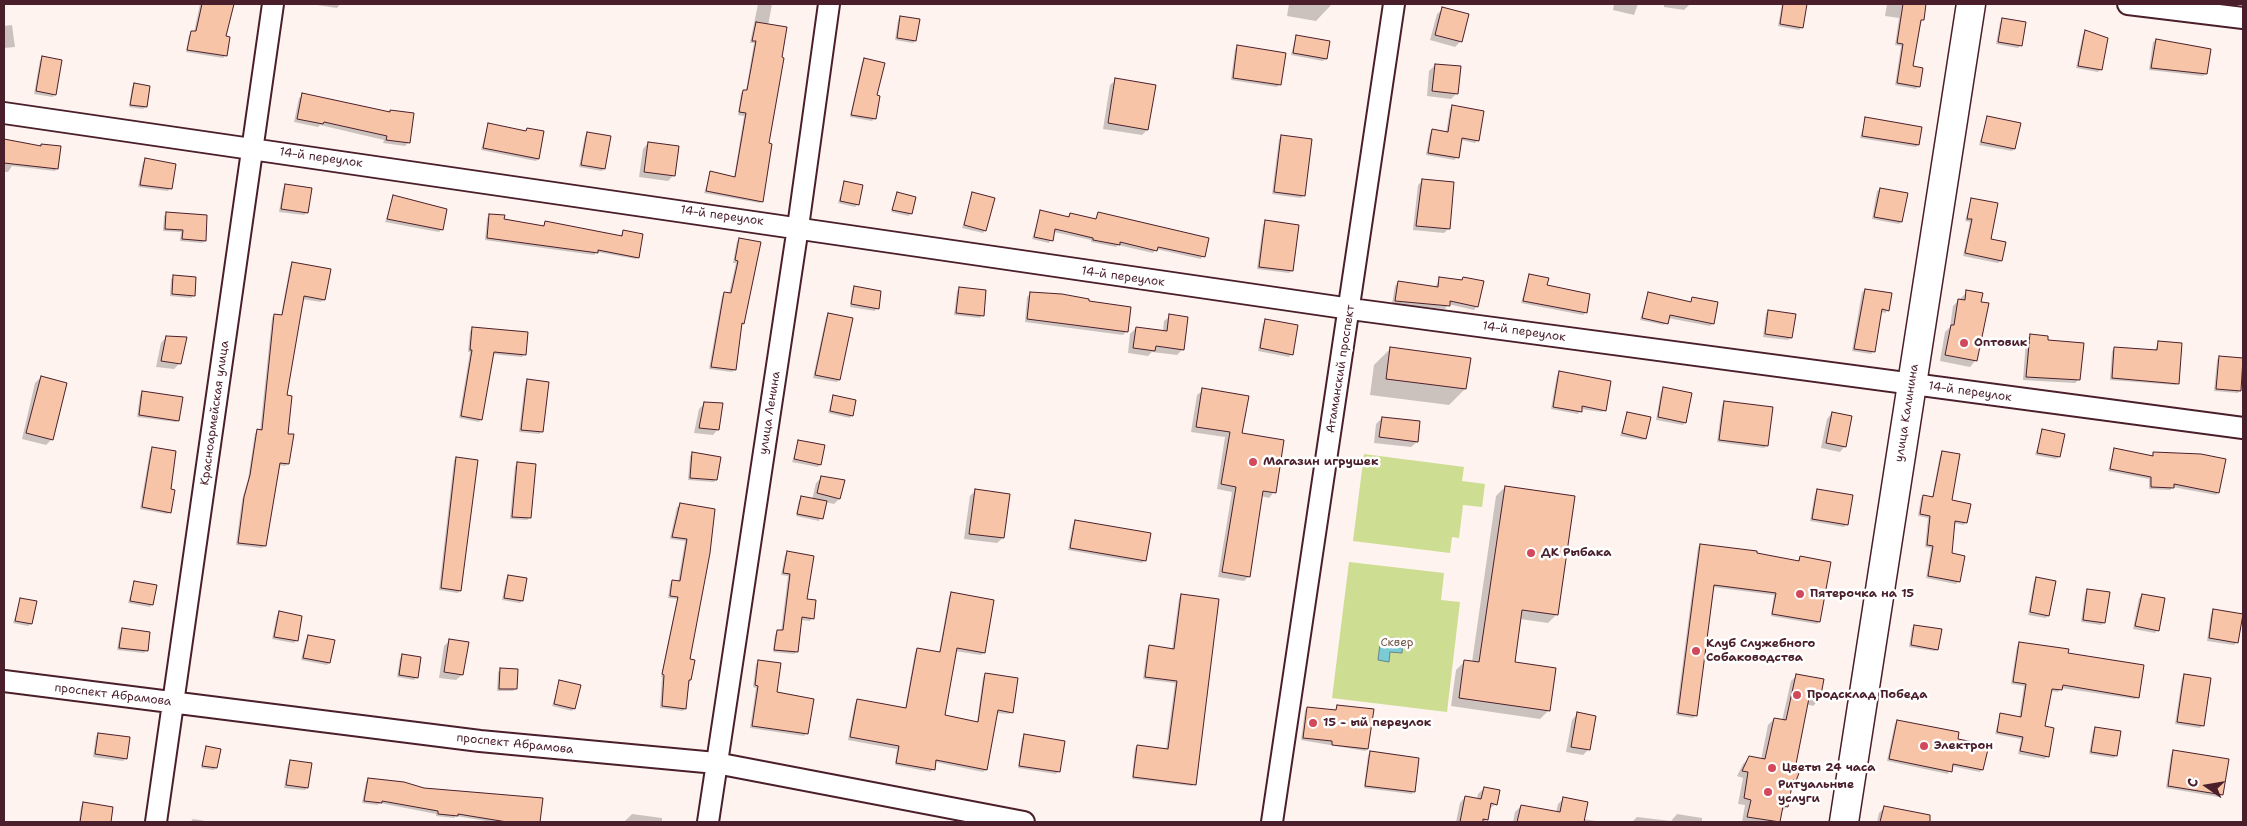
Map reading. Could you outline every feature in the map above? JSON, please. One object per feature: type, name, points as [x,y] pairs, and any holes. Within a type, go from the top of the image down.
[{"type":"main road","name":"улица Калинина","points":[[1844,822],[1971,4]]},
{"type":"street","name":"Красноармейская улица","points":[[156,822],[273,4]]},
{"type":"street","name":"улица Ленина","points":[[708,822],[798,227],[829,4]]},
{"type":"street","name":"Атаманский проспект","points":[[1272,822],[1351,309],[1394,4]]},
{"type":"street","points":[[2128,4],[2243,18]]},
{"type":"street","name":"14-й переулок","points":[[4,113],[798,227],[1351,309],[2243,428]]},
{"type":"street","name":"проспект Абрамова","points":[[4,681],[480,741],[716,763],[1024,822]]},
{"type":"green space","points":[[1364,454],[1464,467],[1462,481],[1485,484],[1482,507],[1463,505],[1459,538],[1452,537],[1450,553],[1353,541]]},
{"type":"green space","name":"Сквер","points":[[1349,562],[1444,573],[1441,600],[1460,602],[1447,712],[1332,698]]},
{"type":"water","points":[[1392,638],[1403,639],[1402,653],[1390,652],[1389,662],[1378,660],[1380,644],[1391,645]]},
{"type":"building","points":[[202,4],[234,4],[226,36],[230,37],[227,56],[187,50],[191,31],[196,31]]},
{"type":"building","points":[[1783,4],[1807,4],[1803,28],[1780,24]]},
{"type":"building","points":[[1903,4],[1926,4],[1924,20],[1921,20],[1913,66],[1923,68],[1920,87],[1897,83],[1903,44],[1897,43]]},
{"type":"building","points":[[1442,7],[1469,14],[1462,42],[1435,35]]},
{"type":"building","points":[[900,16],[920,19],[916,41],[897,38]]},
{"type":"building","points":[[2002,18],[2026,22],[2022,46],[1998,42]]},
{"type":"building","points":[[756,22],[787,27],[782,57],[784,58],[769,143],[772,144],[763,202],[706,191],[710,171],[735,177],[746,113],[739,112],[743,90],[747,90],[756,41],[752,41]]},
{"type":"building","points":[[2085,30],[2108,38],[2102,70],[2078,66]]},
{"type":"building","points":[[1296,35],[1330,41],[1327,59],[1293,53]]},
{"type":"building","points":[[2156,39],[2211,49],[2207,74],[2151,68]]},
{"type":"building","points":[[1237,45],[1286,53],[1281,85],[1233,78]]},
{"type":"building","points":[[42,56],[62,60],[56,95],[36,91]]},
{"type":"building","points":[[864,58],[885,63],[877,95],[880,96],[876,119],[851,115]]},
{"type":"building","points":[[1435,64],[1461,66],[1458,94],[1432,91]]},
{"type":"building","points":[[1115,78],[1156,85],[1148,130],[1108,123]]},
{"type":"building","points":[[134,83],[150,86],[147,107],[130,105]]},
{"type":"building","points":[[302,93],[390,112],[390,110],[414,113],[410,143],[386,140],[387,136],[324,122],[323,124],[297,119]]},
{"type":"building","points":[[1452,105],[1484,111],[1479,141],[1462,138],[1459,158],[1428,153],[1432,129],[1448,132]]},
{"type":"building","points":[[1987,116],[2021,123],[2015,149],[1981,142]]},
{"type":"building","points":[[1865,117],[1922,127],[1919,145],[1862,136]]},
{"type":"building","points":[[488,123],[526,131],[527,128],[544,131],[539,159],[483,148]]},
{"type":"building","points":[[587,132],[611,136],[605,169],[581,165]]},
{"type":"building","points":[[1281,135],[1312,139],[1305,196],[1274,192]]},
{"type":"building","points":[[4,139],[41,146],[41,144],[61,146],[58,169],[4,163]]},
{"type":"building","points":[[648,142],[679,146],[675,176],[644,172]]},
{"type":"building","points":[[145,158],[176,164],[172,189],[140,185]]},
{"type":"building","points":[[1422,179],[1454,182],[1450,229],[1416,226]]},
{"type":"building","points":[[844,181],[863,185],[859,205],[840,201]]},
{"type":"building","points":[[285,184],[312,188],[308,213],[281,209]]},
{"type":"building","points":[[1880,188],[1908,193],[1902,222],[1874,217]]},
{"type":"building","points":[[897,192],[916,197],[912,214],[892,210]]},
{"type":"building","points":[[972,192],[995,198],[986,231],[964,225]]},
{"type":"building","points":[[393,195],[447,209],[443,230],[387,219]]},
{"type":"building","points":[[1971,198],[1998,203],[1991,239],[2006,242],[2002,261],[1965,253],[1972,219],[1967,219]]},
{"type":"building","points":[[1040,210],[1069,217],[1070,213],[1096,219],[1098,212],[1209,238],[1205,257],[1158,247],[1157,251],[1120,242],[1120,245],[1093,240],[1093,238],[1055,229],[1053,241],[1034,237]]},
{"type":"building","points":[[166,212],[207,215],[206,241],[182,239],[183,230],[165,229]]},
{"type":"building","points":[[489,214],[505,215],[504,219],[544,226],[545,221],[622,236],[623,230],[643,234],[639,258],[598,250],[598,253],[487,238]]},
{"type":"building","points":[[1265,220],[1299,225],[1293,271],[1259,267]]},
{"type":"building","points":[[739,238],[761,242],[744,324],[742,323],[736,370],[711,367],[724,292],[731,293],[738,261],[735,260]]},
{"type":"building","points":[[292,262],[331,269],[325,300],[304,296],[287,395],[292,396],[288,434],[294,434],[289,464],[280,463],[266,546],[238,543],[244,497],[250,475],[257,429],[262,430],[274,314],[282,315]]},
{"type":"building","points":[[1529,274],[1549,278],[1547,285],[1590,294],[1587,313],[1523,301]]},
{"type":"building","points":[[173,275],[196,277],[195,296],[172,294]]},
{"type":"building","points":[[1439,277],[1462,280],[1463,277],[1484,281],[1478,307],[1450,301],[1450,306],[1395,301],[1398,281],[1438,287]]},
{"type":"building","points":[[854,286],[881,291],[879,309],[851,304]]},
{"type":"building","points":[[959,287],[986,290],[984,316],[956,313]]},
{"type":"building","points":[[1865,289],[1892,293],[1889,311],[1882,309],[1875,352],[1854,349]]},
{"type":"building","points":[[1966,290],[1983,293],[1981,302],[1989,303],[1977,361],[1945,355],[1951,325],[1954,325],[1958,299],[1965,300]]},
{"type":"building","points":[[1030,292],[1062,294],[1089,299],[1089,301],[1131,307],[1128,332],[1027,319]]},
{"type":"building","points":[[1648,292],[1691,302],[1692,297],[1718,302],[1714,324],[1670,315],[1668,324],[1642,318]]},
{"type":"building","points":[[1768,310],[1796,314],[1792,338],[1765,334]]},
{"type":"building","points":[[828,313],[853,318],[840,380],[815,375]]},
{"type":"building","points":[[1169,314],[1188,317],[1184,350],[1156,346],[1155,351],[1133,348],[1136,327],[1167,331]]},
{"type":"building","points":[[1265,319],[1298,325],[1293,355],[1260,348]]},
{"type":"building","points":[[472,327],[528,332],[526,355],[494,352],[482,420],[461,416],[472,350],[470,350]]},
{"type":"building","points":[[2030,334],[2048,336],[2048,340],[2084,343],[2080,380],[2026,377]]},
{"type":"building","points":[[166,336],[187,337],[181,364],[161,361]]},
{"type":"building","points":[[2158,341],[2182,343],[2179,384],[2112,378],[2114,347],[2157,350]]},
{"type":"building","points":[[1390,347],[1471,358],[1466,389],[1386,379]]},
{"type":"building","points":[[2219,356],[2243,358],[2241,391],[2216,389]]},
{"type":"building","points":[[1559,371],[1611,381],[1606,411],[1582,406],[1582,412],[1553,407]]},
{"type":"building","points":[[41,376],[67,383],[53,440],[26,433]]},
{"type":"building","points":[[527,379],[549,382],[543,432],[521,430]]},
{"type":"building","points":[[1663,387],[1692,393],[1686,423],[1658,417]]},
{"type":"building","points":[[1202,388],[1249,396],[1242,433],[1284,440],[1276,493],[1263,491],[1250,577],[1222,572],[1236,487],[1221,484],[1230,432],[1196,427]]},
{"type":"building","points":[[142,391],[183,397],[179,421],[139,415]]},
{"type":"building","points":[[833,395],[856,400],[853,416],[830,411]]},
{"type":"building","points":[[1724,401],[1773,407],[1768,446],[1719,440]]},
{"type":"building","points":[[704,402],[723,403],[719,430],[699,428]]},
{"type":"building","points":[[1627,412],[1651,417],[1646,439],[1622,433]]},
{"type":"building","points":[[1832,412],[1852,416],[1846,447],[1826,443]]},
{"type":"building","points":[[1382,417],[1420,421],[1418,442],[1379,437]]},
{"type":"building","points":[[2042,429],[2065,434],[2060,457],[2037,453]]},
{"type":"building","points":[[798,440],[825,445],[821,465],[794,459]]},
{"type":"building","points":[[152,447],[176,451],[171,489],[175,490],[171,513],[142,507]]},
{"type":"building","points":[[2114,448],[2153,456],[2153,452],[2201,454],[2226,459],[2219,493],[2174,484],[2174,488],[2151,487],[2151,477],[2110,469]]},
{"type":"building","points":[[1942,451],[1960,454],[1952,500],[1971,504],[1967,523],[1955,521],[1952,553],[1965,556],[1960,582],[1928,576],[1933,546],[1927,545],[1930,516],[1920,514],[1923,495],[1933,497]]},
{"type":"building","points":[[692,452],[721,457],[717,480],[690,478]]},
{"type":"building","points":[[456,457],[478,460],[461,591],[441,588]]},
{"type":"building","points":[[517,462],[536,464],[531,518],[512,517]]},
{"type":"building","points":[[821,476],[845,480],[840,499],[817,493]]},
{"type":"building","name":"ДК Рыбака","points":[[1505,486],[1575,496],[1558,615],[1522,610],[1515,662],[1556,668],[1550,711],[1459,698],[1464,660],[1479,662]]},
{"type":"building","points":[[975,489],[1010,494],[1004,538],[969,534]]},
{"type":"building","points":[[1817,489],[1853,495],[1848,525],[1812,519]]},
{"type":"building","points":[[801,496],[827,501],[823,519],[797,514]]},
{"type":"building","points":[[680,503],[715,509],[710,553],[690,659],[695,660],[691,680],[689,680],[686,709],[662,706],[664,675],[662,674],[678,597],[670,596],[672,580],[680,581],[687,539],[672,537]]},
{"type":"building","points":[[1075,520],[1151,533],[1146,561],[1070,548]]},
{"type":"building","points":[[1700,544],[1757,551],[1757,553],[1799,561],[1800,556],[1831,562],[1820,622],[1772,614],[1776,593],[1714,585],[1697,716],[1678,713]]},
{"type":"building","points":[[787,551],[814,556],[807,599],[816,600],[814,619],[802,617],[798,652],[774,650],[777,630],[783,630],[790,574],[783,573]]},
{"type":"building","points":[[508,575],[527,578],[523,601],[504,598]]},
{"type":"building","points":[[2036,577],[2056,581],[2049,616],[2030,612]]},
{"type":"building","points":[[134,581],[157,585],[153,605],[130,601]]},
{"type":"building","points":[[2087,589],[2110,592],[2105,623],[2083,620]]},
{"type":"building","points":[[951,592],[994,600],[985,653],[957,648],[945,715],[978,722],[985,673],[1018,678],[1013,713],[998,710],[987,770],[936,760],[935,770],[896,763],[899,746],[850,737],[857,699],[906,708],[917,648],[940,652]]},
{"type":"building","points":[[1181,594],[1219,599],[1196,785],[1133,777],[1137,745],[1168,749],[1177,681],[1145,677],[1149,645],[1174,649]]},
{"type":"building","points":[[2142,594],[2165,598],[2159,631],[2135,626]]},
{"type":"building","points":[[20,598],[37,601],[32,624],[15,621]]},
{"type":"building","points":[[2213,609],[2243,614],[2238,643],[2209,638]]},
{"type":"building","points":[[279,611],[302,616],[298,641],[274,637]]},
{"type":"building","points":[[1914,625],[1942,629],[1938,650],[1911,645]]},
{"type":"building","points":[[122,628],[150,632],[148,651],[119,648]]},
{"type":"building","points":[[308,635],[335,640],[330,663],[303,658]]},
{"type":"building","points":[[449,639],[469,642],[463,675],[444,672]]},
{"type":"building","points":[[2019,642],[2069,649],[2068,653],[2144,665],[2139,698],[2063,685],[2062,690],[2052,689],[2045,726],[2054,728],[2049,757],[2020,751],[2023,737],[1997,732],[2000,713],[2021,717],[2026,684],[2013,682]]},
{"type":"building","points":[[402,654],[421,657],[418,678],[399,675]]},
{"type":"building","points":[[758,660],[781,663],[777,692],[814,699],[808,734],[752,726],[758,686],[755,685]]},
{"type":"building","points":[[500,668],[518,669],[517,689],[499,689]]},
{"type":"building","points":[[1796,674],[1824,679],[1820,700],[1809,698],[1796,764],[1802,765],[1796,781],[1793,780],[1788,807],[1783,806],[1780,822],[1747,817],[1751,800],[1744,798],[1748,772],[1742,771],[1749,756],[1765,759],[1774,718],[1786,720]]},
{"type":"building","points":[[2184,674],[2211,678],[2204,726],[2177,722]]},
{"type":"building","points":[[559,680],[581,685],[575,709],[554,704]]},
{"type":"building","points":[[1337,705],[1374,709],[1368,749],[1332,745],[1332,741],[1303,738],[1307,707],[1336,710]]},
{"type":"building","points":[[1577,712],[1596,716],[1590,750],[1571,747]]},
{"type":"building","name":"Электрон","points":[[1897,720],[1959,732],[1958,739],[1989,745],[1983,770],[1953,764],[1952,772],[1889,759]]},
{"type":"building","points":[[2095,727],[2121,731],[2117,756],[2091,752]]},
{"type":"building","points":[[98,733],[130,737],[127,759],[95,754]]},
{"type":"building","points":[[1024,734],[1065,741],[1060,772],[1019,766]]},
{"type":"building","points":[[206,746],[221,749],[217,768],[202,766]]},
{"type":"building","points":[[2173,750],[2229,759],[2223,795],[2168,786]]},
{"type":"building","points":[[1370,751],[1419,758],[1415,792],[1365,786]]},
{"type":"building","points":[[290,760],[312,763],[308,788],[286,785]]},
{"type":"building","points":[[368,778],[404,782],[424,788],[543,798],[540,822],[507,822],[458,814],[458,816],[438,814],[438,811],[382,801],[382,803],[364,801]]},
{"type":"building","points":[[1484,787],[1500,790],[1497,805],[1491,803],[1488,820],[1483,819],[1483,822],[1460,822],[1465,796],[1481,799]]},
{"type":"building","points":[[1563,797],[1588,802],[1584,822],[1517,822],[1521,805],[1560,812]]},
{"type":"building","points":[[83,802],[113,807],[111,822],[80,822]]},
{"type":"building","points":[[1884,806],[1930,815],[1930,822],[1880,822]]},
{"type":"place","name":"Оптовик","points":[[1964,343]]},
{"type":"place","name":"Магазин игрушек","points":[[1253,462]]},
{"type":"place","name":"ДК Рыбака","points":[[1531,553]]},
{"type":"place","name":"Пятерочка на 15","points":[[1800,594]]},
{"type":"place","name":"Клуб Служебного Собаководства","points":[[1696,651]]},
{"type":"place","name":"Продсклад Победа","points":[[1797,695]]},
{"type":"place","name":"15 - ый переулок","points":[[1313,723]]},
{"type":"place","name":"Электрон","points":[[1924,746]]},
{"type":"place","name":"Цветы 24 часа","points":[[1772,768]]},
{"type":"place","name":"Ритуальные услуги","points":[[1768,792]]}]
